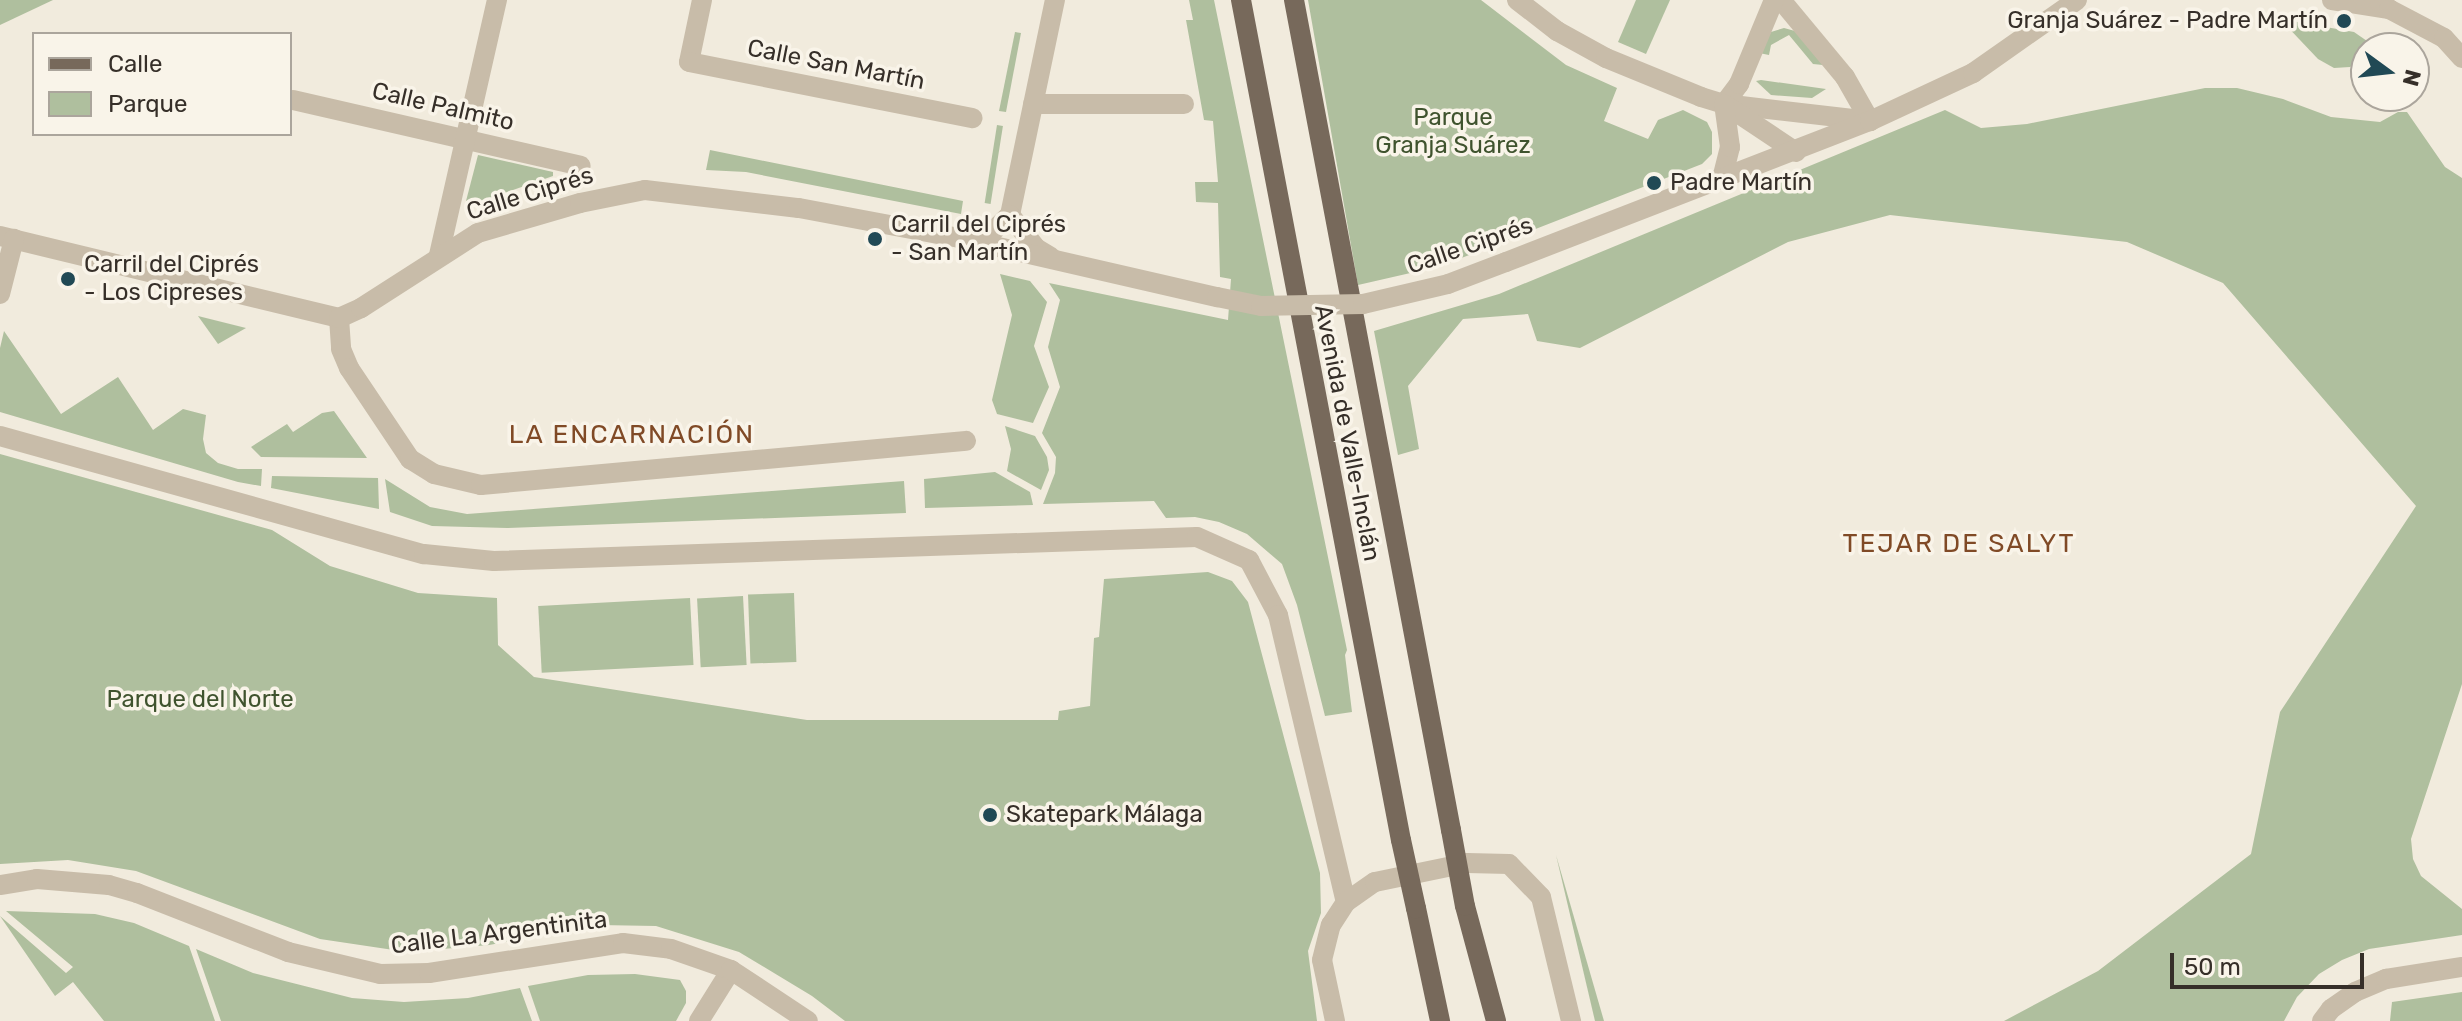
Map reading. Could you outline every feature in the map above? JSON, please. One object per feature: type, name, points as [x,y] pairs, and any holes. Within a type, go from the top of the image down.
[{"type":"main road","name":"Avenida de Valle-Inclán","points":[[1241,0],[1372,704],[1440,1021]]},
{"type":"main road","name":"Avenida de Valle-Inclán","points":[[1294,0],[1465,906],[1496,1021]]},
{"type":"street","points":[[439,255],[497,0]]},
{"type":"street","name":"Calle San Martín","points":[[702,0],[689,62],[973,118]]},
{"type":"street","points":[[1010,215],[1055,0]]},
{"type":"street","points":[[1517,0],[1557,31],[1606,58],[1724,104],[1796,152]]},
{"type":"street","points":[[1722,179],[1730,147],[1724,104],[1739,84],[1774,0]]},
{"type":"street","points":[[1781,0],[1845,77],[1870,121]]},
{"type":"street","name":"Calle Ciprés","points":[[339,318],[361,308],[439,255],[478,233],[580,203],[645,190],[799,208],[959,238],[1069,266],[1261,306],[1363,304],[1448,284],[1870,121],[1973,73],[2077,0]]},
{"type":"street","points":[[2332,0],[2381,4],[2444,38],[2462,58]]},
{"type":"street","name":"Calle Palmito","points":[[293,100],[581,166]]},
{"type":"street","points":[[1033,104],[1184,104]]},
{"type":"street","points":[[1724,104],[1870,121]]},
{"type":"street","name":"Calle Ciprés","points":[[959,238],[989,235],[1010,215],[1036,248],[1069,266]]},
{"type":"street","points":[[0,294],[7,238],[339,318],[341,349],[349,368],[410,459],[434,474],[481,485],[966,441]]},
{"type":"street","points":[[0,436],[424,554],[494,561],[1197,537],[1249,560],[1278,615],[1346,902]]},
{"type":"street","points":[[1335,1021],[1322,960],[1331,925],[1346,902],[1375,882],[1467,863],[1509,864],[1541,897],[1571,1021]]},
{"type":"street","name":"Calle La Argentinita","points":[[0,885],[37,879],[109,885],[152,898],[288,952],[380,974],[429,973],[623,943],[671,949],[731,970],[808,1021]]},
{"type":"street","points":[[2322,1021],[2331,1009],[2355,992],[2386,979],[2462,967]]},
{"type":"street","points":[[699,1021],[731,970]]},
{"type":"green space","points":[[0,0],[53,0],[0,25]]},
{"type":"green space","points":[[1189,0],[1214,0],[1347,650],[1352,712],[1325,716],[1297,605],[1282,564],[1247,534],[1219,522],[1195,517],[1166,518],[1154,501],[1043,504],[1055,473],[1056,457],[1042,433],[1060,387],[1048,347],[1060,300],[1049,283],[1228,320],[1231,279],[1220,277],[1218,203],[1196,202],[1195,182],[1218,182],[1213,121],[1204,120],[1186,20],[1193,20]]},
{"type":"green space","name":"Parque Granja Suárez","points":[[1308,0],[1481,0],[1566,65],[1617,88],[1604,121],[1648,139],[1658,120],[1683,110],[1707,122],[1712,132],[1712,154],[1702,164],[1441,266],[1358,285]]},
{"type":"green space","points":[[1636,0],[1670,0],[1646,54],[1618,42]]},
{"type":"green space","points":[[2280,19],[2354,32],[2350,32],[2350,67],[2334,68],[2318,59]]},
{"type":"green space","points":[[1784,28],[1795,31],[1823,65],[1813,64],[1789,35],[1771,45],[1769,55],[1759,53],[1771,32]]},
{"type":"green space","points":[[1015,32],[1021,33],[1006,112],[999,111]]},
{"type":"green space","points":[[1756,81],[1826,89],[1812,98],[1771,95]]},
{"type":"green space","points":[[2205,88],[2237,88],[2283,99],[2331,117],[2380,122],[2398,112],[2407,112],[2445,167],[2462,178],[2462,684],[2411,839],[2413,859],[2421,876],[2462,909],[2462,935],[2369,949],[2342,960],[2319,974],[2297,997],[2284,1021],[2004,1021],[2098,971],[2251,854],[2280,712],[2416,506],[2223,283],[2127,242],[1890,215],[1788,242],[1580,348],[1537,341],[1528,314],[1463,319],[1408,386],[1419,449],[1398,455],[1374,331],[1499,294],[1945,110],[1981,128],[2027,124]]},
{"type":"green space","points":[[997,125],[1003,126],[991,204],[985,203]]},
{"type":"green space","points":[[710,150],[963,201],[961,214],[746,172],[706,170]]},
{"type":"green space","points":[[478,155],[553,172],[553,176],[476,203],[466,201]]},
{"type":"green space","points":[[1000,274],[1030,281],[1047,302],[1034,346],[1049,387],[1033,423],[997,414],[992,400],[1012,315]]},
{"type":"green space","points":[[198,316],[246,328],[218,344]]},
{"type":"green space","points":[[4,331],[61,414],[118,377],[153,430],[183,409],[206,415],[203,439],[206,453],[218,463],[238,469],[262,469],[261,486],[238,482],[0,412],[0,348]]},
{"type":"green space","points":[[334,411],[367,458],[261,457],[251,447],[287,424],[293,432],[322,413]]},
{"type":"green space","points":[[1005,426],[1035,436],[1047,457],[1049,470],[1041,490],[1007,471],[1011,449]]},
{"type":"green space","name":"Parque del Norte","points":[[0,454],[272,530],[330,566],[418,593],[497,598],[498,645],[534,677],[807,720],[1058,720],[1059,711],[1090,706],[1094,638],[1099,637],[1104,579],[1208,572],[1232,581],[1248,602],[1320,873],[1321,913],[1308,951],[1317,1021],[845,1021],[812,996],[739,952],[656,926],[599,925],[489,945],[407,952],[320,939],[136,871],[68,860],[0,864]]},
{"type":"green space","points":[[995,472],[1030,492],[1033,505],[925,508],[924,479]]},
{"type":"green space","points":[[272,476],[378,478],[379,509],[271,488]]},
{"type":"green space","points":[[385,479],[430,507],[467,514],[904,481],[906,513],[507,528],[432,526],[390,512]]},
{"type":"green space","points":[[794,593],[796,662],[750,664],[748,595]]},
{"type":"green space","points":[[743,596],[747,665],[701,667],[697,598]]},
{"type":"green space","points":[[690,598],[694,665],[542,673],[538,606]]},
{"type":"green space","points":[[1556,855],[1604,1021],[1595,1021]]},
{"type":"green space","points":[[6,911],[95,914],[134,923],[189,946],[215,1021],[104,1021],[73,982],[55,996],[0,916],[66,973],[73,967]]},
{"type":"green space","points":[[196,949],[253,973],[352,998],[404,1002],[468,998],[520,988],[532,1021],[221,1021]]},
{"type":"green space","points":[[635,974],[680,980],[686,991],[686,1003],[676,1021],[540,1021],[528,986],[588,975]]},
{"type":"green space","points":[[2462,992],[2462,1021],[2390,1021],[2392,1002]]},
{"type":"place","name":"Granja Suárez - Padre Martín","points":[[2344,21]]},
{"type":"place","name":"Padre Martín","points":[[1654,183]]},
{"type":"place","name":"Carril del Ciprés - San Martín","points":[[875,239]]},
{"type":"place","name":"Carril del Ciprés - Los Cipreses","points":[[68,279]]},
{"type":"place","name":"Skatepark Málaga","points":[[990,815]]},
{"type":"district","name":"LA ENCARNACIÓN","points":[[632,435]]},
{"type":"district","name":"TEJAR DE SALYT","points":[[1959,544]]}]
